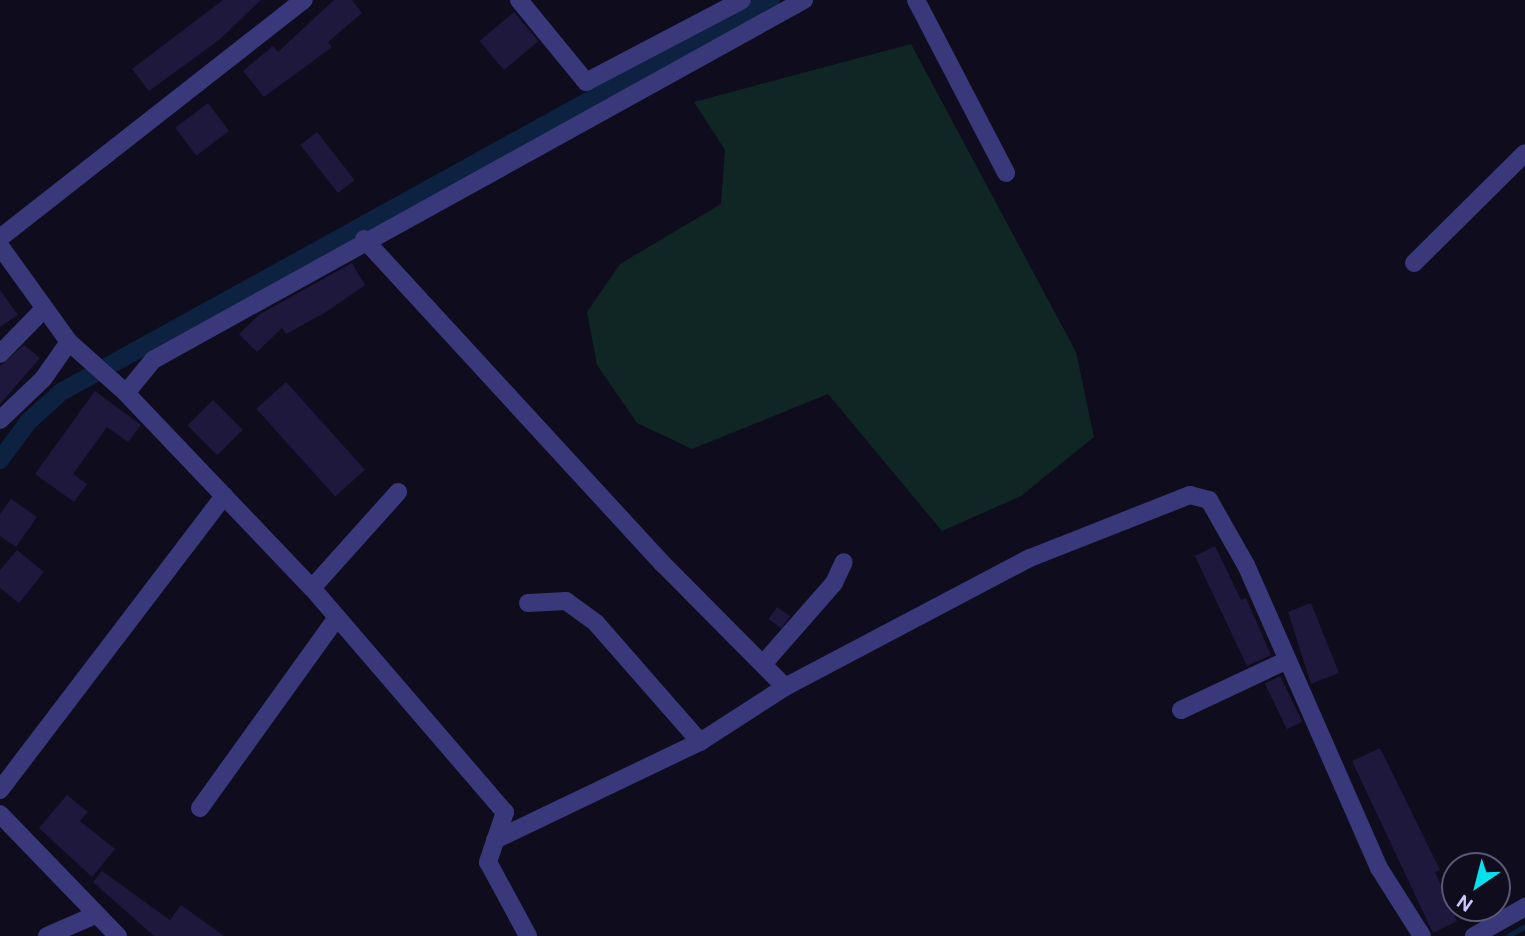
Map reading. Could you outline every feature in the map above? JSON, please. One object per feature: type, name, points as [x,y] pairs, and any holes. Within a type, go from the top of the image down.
[{"type":"street","points":[[0,238],[303,0]]},
{"type":"street","points":[[519,0],[586,82],[720,5],[742,0]]},
{"type":"street","points":[[126,393],[153,360],[364,239],[804,0]]},
{"type":"street","points":[[916,0],[1006,173]]},
{"type":"street","points":[[1414,263],[1525,153]]},
{"type":"street","points":[[364,239],[662,563],[785,687]]},
{"type":"street","points":[[0,246],[43,310],[71,342],[126,393],[313,588],[505,811],[488,862],[528,936]]},
{"type":"street","points":[[0,354],[43,310]]},
{"type":"street","points":[[0,420],[43,379],[71,342]]},
{"type":"street","points":[[313,588],[398,492]]},
{"type":"street","points":[[495,840],[700,742],[785,687],[1030,558],[1189,495],[1209,500],[1246,565],[1285,661],[1379,868],[1422,936]]},
{"type":"street","points":[[0,790],[223,496]]},
{"type":"street","points":[[764,663],[834,583],[844,562]]},
{"type":"street","points":[[528,603],[566,601],[596,623],[700,742]]},
{"type":"street","points":[[200,808],[337,617]]},
{"type":"street","points":[[1181,710],[1285,661]]},
{"type":"street","points":[[0,814],[118,936]]},
{"type":"street","points":[[1474,936],[1525,907]]},
{"type":"street","points":[[47,936],[95,915]]},
{"type":"green space","points":[[911,44],[1076,352],[1094,437],[1021,496],[942,531],[828,394],[692,449],[637,423],[597,365],[587,312],[620,264],[721,204],[725,150],[694,102]]},
{"type":"building","points":[[223,0],[261,0],[219,40],[149,91],[132,69]]},
{"type":"building","points":[[334,0],[352,0],[362,13],[328,42],[332,47],[264,97],[243,71],[273,46],[278,52]]},
{"type":"building","points":[[514,12],[538,41],[504,70],[480,41]]},
{"type":"building","points":[[208,103],[229,131],[196,156],[175,128]]},
{"type":"building","points":[[317,132],[355,180],[338,193],[300,145]]},
{"type":"building","points":[[352,263],[365,285],[326,312],[286,334],[282,328],[257,352],[239,334],[260,314]]},
{"type":"building","points":[[0,290],[18,315],[0,327]]},
{"type":"building","points":[[24,345],[40,358],[0,404],[0,366]]},
{"type":"building","points":[[286,382],[365,470],[335,496],[256,409]]},
{"type":"building","points":[[95,391],[141,425],[128,442],[107,427],[73,474],[87,484],[74,502],[35,474]]},
{"type":"building","points":[[213,400],[243,430],[217,455],[188,425]]},
{"type":"building","points":[[11,499],[37,517],[16,547],[0,536],[0,514]]},
{"type":"building","points":[[1215,546],[1241,600],[1246,598],[1271,655],[1247,666],[1195,556]]},
{"type":"building","points":[[17,550],[44,572],[19,603],[0,588],[0,570]]},
{"type":"building","points":[[1311,603],[1339,673],[1311,684],[1288,612]]},
{"type":"building","points":[[777,607],[790,616],[782,628],[768,619]]},
{"type":"building","points":[[1280,676],[1302,722],[1287,729],[1265,683]]},
{"type":"building","points":[[1380,748],[1440,870],[1435,872],[1441,885],[1441,922],[1455,922],[1433,933],[1352,761]]},
{"type":"building","points":[[67,795],[88,812],[80,821],[115,849],[92,877],[39,828]]},
{"type":"building","points":[[102,871],[170,920],[181,905],[224,936],[154,936],[93,882]]},
{"type":"waterway","points":[[0,460],[29,421],[61,392],[771,0]]},
{"type":"waterway","points":[[1508,936],[1525,926]]}]
